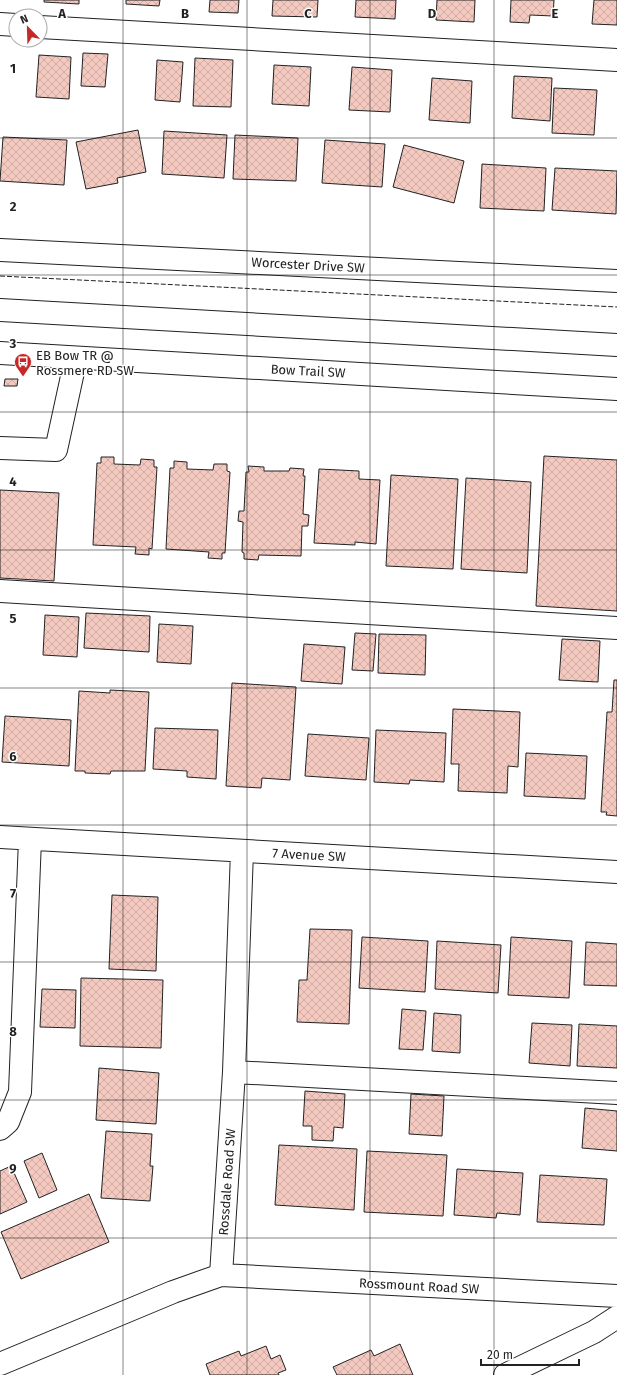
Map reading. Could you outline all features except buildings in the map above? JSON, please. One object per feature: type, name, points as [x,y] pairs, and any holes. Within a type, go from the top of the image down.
[{"type":"street","points":[[48,27],[617,60]]},
{"type":"street","name":"Worcester Drive SW","points":[[0,250],[617,281]]},
{"type":"street","points":[[0,310],[617,345]]},
{"type":"street","name":"Bow Trail SW","points":[[0,353],[617,389]]},
{"type":"street","points":[[0,448],[56,450],[76,358]]},
{"type":"street","points":[[0,591],[617,628]]},
{"type":"street","name":"7 Avenue SW","points":[[0,837],[617,872]]},
{"type":"street","points":[[0,1129],[8,1122],[20,1092],[30,839]]},
{"type":"street","name":"Rossdale Road SW","points":[[221,1275],[234,1072],[242,850]]},
{"type":"street","points":[[234,1072],[617,1093]]},
{"type":"street","points":[[0,1364],[173,1292],[221,1275]]},
{"type":"street","name":"Rossmount Road SW","points":[[221,1275],[617,1296]]},
{"type":"street","points":[[505,1375],[594,1332],[617,1317]]},
{"type":"fence","points":[[0,276],[617,307]]},
{"type":"place","name":"EB Bow TR @ Rossmere RD SW","points":[[23,377]]}]
